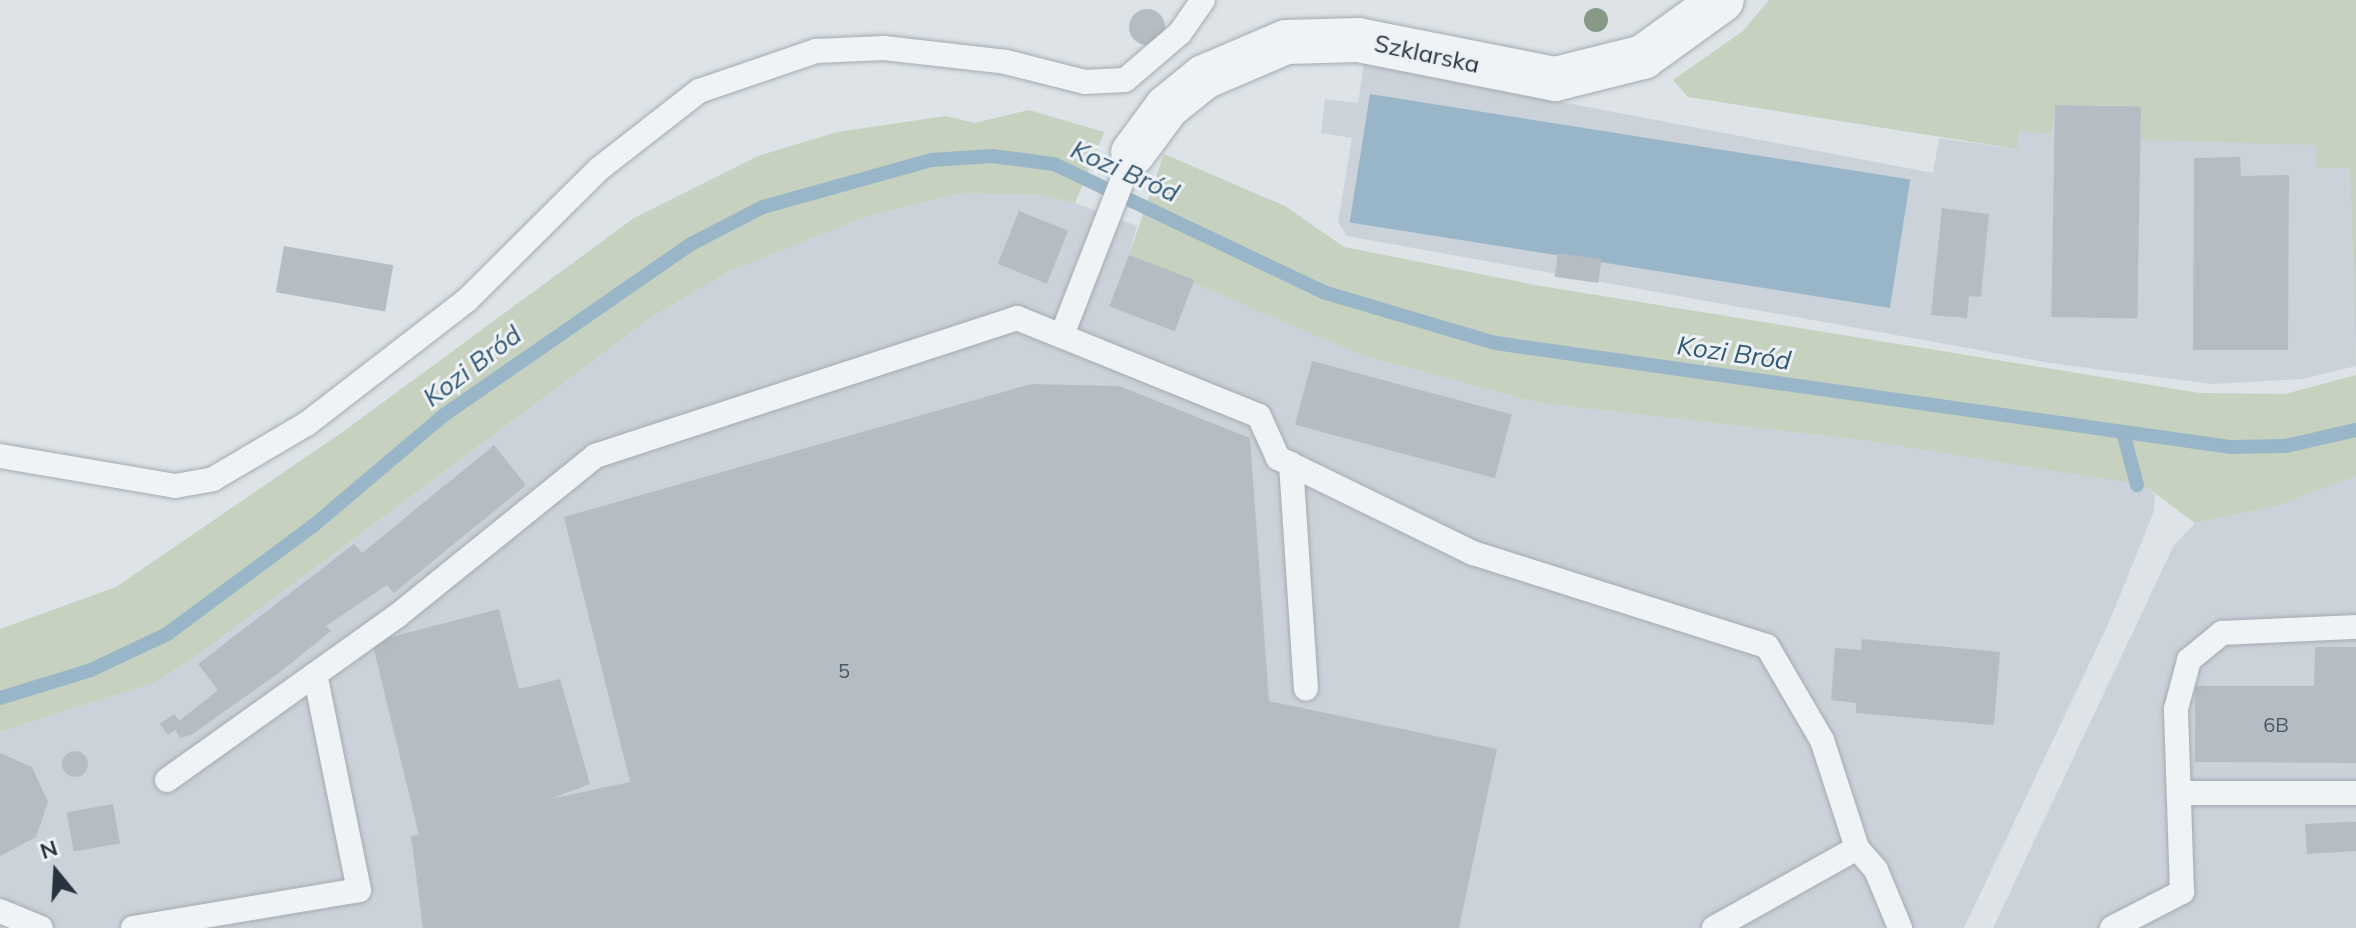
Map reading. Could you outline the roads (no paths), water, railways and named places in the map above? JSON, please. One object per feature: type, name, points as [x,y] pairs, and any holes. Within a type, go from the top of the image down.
[{"type":"street","name":"Szklarska","points":[[1137,145],[1204,77],[1286,42],[1358,40],[1555,79],[1643,57],[1722,0]]},
{"type":"lane","points":[[0,456],[175,486],[213,479],[308,423],[467,300],[529,245],[599,169],[699,91],[816,51],[884,48],[1006,62],[1085,82],[1125,80],[1180,33],[1203,0]]},
{"type":"lane","points":[[1062,335],[1137,145]]},
{"type":"lane","points":[[167,780],[315,674],[595,456],[1017,318],[1259,416],[1278,458],[1473,553],[1767,646],[1822,740],[1857,848],[1876,870],[1900,928]]},
{"type":"lane","points":[[1291,464],[1306,688]]},
{"type":"lane","points":[[2112,928],[2182,892],[2176,709],[2189,660],[2202,645],[2247,628],[2356,627]]},
{"type":"lane","points":[[133,928],[359,890],[315,674]]},
{"type":"lane","points":[[2179,793],[2356,793]]},
{"type":"lane","points":[[1714,928],[1857,848]]},
{"type":"lane","points":[[0,911],[41,928]]},
{"type":"water","points":[[1370,94],[1910,180],[1890,308],[1350,222]]},
{"type":"waterway","name":"Kozi Bród","points":[[0,698],[91,670],[167,634],[313,526],[444,415],[691,244],[763,207],[931,160],[992,156],[1054,164],[1323,292],[1495,343],[2230,447],[2286,446],[2356,430]]},
{"type":"waterway","points":[[2123,432],[2137,485]]}]
